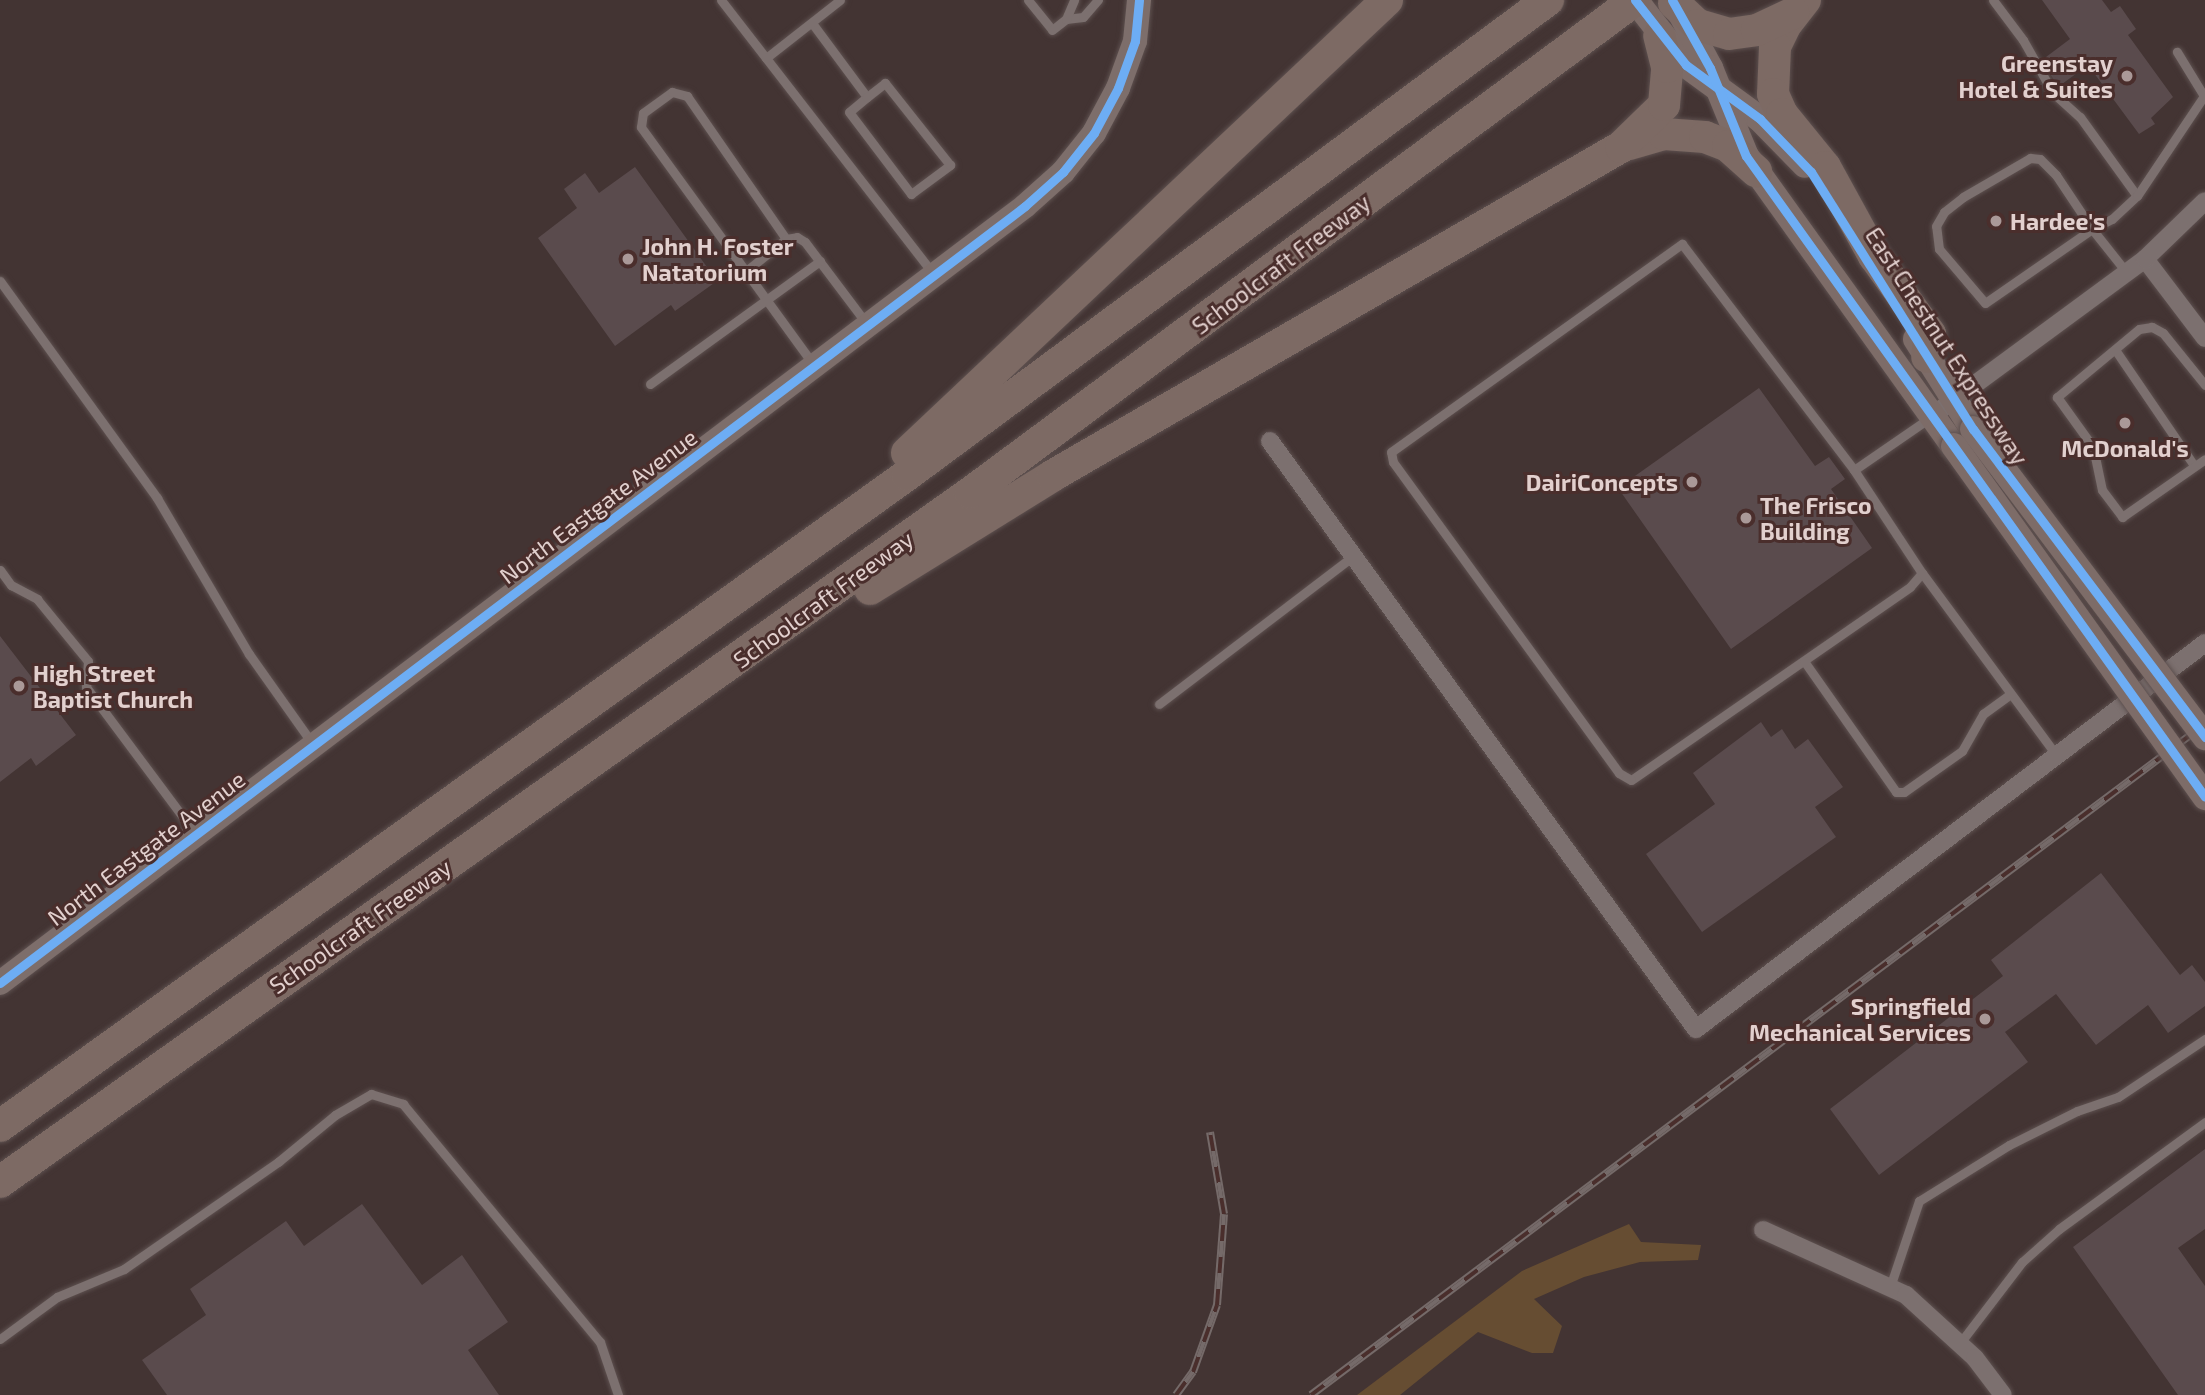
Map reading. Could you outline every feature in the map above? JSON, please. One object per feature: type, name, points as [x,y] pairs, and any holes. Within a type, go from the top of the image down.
[{"type":"highway","points":[[633,673],[949,416],[1387,0]]},
{"type":"highway","name":"Schoolcraft Freeway","points":[[0,1126],[1137,308],[1548,0]]},
{"type":"highway","name":"Schoolcraft Freeway","points":[[0,1182],[681,701],[1181,338],[1635,0]]},
{"type":"highway","points":[[1673,1],[1698,26],[1728,34],[1757,30],[1799,6]]},
{"type":"highway","points":[[1799,6],[1772,59],[1771,86],[1777,105],[1825,167],[1874,256],[1930,334],[1927,357]]},
{"type":"highway","points":[[1621,147],[1664,105],[1667,67],[1659,36]]},
{"type":"highway","points":[[681,701],[740,680],[991,513],[1621,147],[1664,134],[1692,134],[1728,146],[1755,171]]},
{"type":"main road","name":"East Chestnut Expressway","points":[[1635,0],[1659,36],[1719,91],[1760,119],[1811,172],[1954,400],[1964,438],[2205,797]]},
{"type":"main road","name":"East Chestnut Expressway","points":[[1673,1],[1719,91],[1734,133],[1755,171],[1932,416],[1964,438],[2205,737]]},
{"type":"street","name":"North Eastgate Avenue","points":[[0,983],[1025,205],[1063,172],[1094,133],[1118,88],[1135,41],[1139,0]]},
{"type":"street","points":[[1932,416],[2145,259],[2205,201]]},
{"type":"street","points":[[2145,259],[2205,338]]},
{"type":"street","points":[[1270,441],[1696,1029],[2205,643]]},
{"type":"street","points":[[1763,1230],[1906,1295],[1960,1343],[2003,1395]]},
{"type":"lane","points":[[721,0],[934,274]]},
{"type":"lane","points":[[766,58],[840,0]]},
{"type":"lane","points":[[1028,0],[1052,30],[1066,19],[1074,0]]},
{"type":"lane","points":[[1066,19],[1083,17],[1098,0]]},
{"type":"lane","points":[[1993,0],[2023,40],[2053,93],[2080,117],[2137,196]]},
{"type":"lane","points":[[812,23],[867,97]]},
{"type":"lane","points":[[2127,273],[2092,229],[2056,175],[2040,159],[2030,158],[1963,197],[1944,212],[1936,226],[1937,239],[1951,265],[1985,303],[2092,229],[2112,219],[2137,196],[2204,96],[2177,52]]},
{"type":"lane","points":[[885,83],[950,165],[911,194],[849,112],[867,97],[885,83]]},
{"type":"lane","points":[[814,366],[641,127],[643,113],[673,92],[687,96],[786,239],[805,242],[868,325]]},
{"type":"lane","points":[[746,271],[786,239]]},
{"type":"lane","points":[[1922,573],[1910,587],[1630,780],[1612,764],[1393,462],[1391,452],[1682,244],[1854,470],[1922,573],[2056,755]]},
{"type":"lane","points":[[650,384],[820,261]]},
{"type":"lane","points":[[0,281],[157,498],[250,654],[313,745]]},
{"type":"lane","points":[[2205,385],[2163,333],[2152,327],[2139,329],[2116,351],[2057,397],[2093,447],[2102,490],[2122,517],[2193,464],[2205,459]]},
{"type":"lane","points":[[2116,351],[2193,464]]},
{"type":"lane","points":[[1854,470],[1932,416]]},
{"type":"lane","points":[[1160,704],[1353,555]]},
{"type":"lane","points":[[0,570],[11,585],[37,599],[88,661],[86,687],[196,835]]},
{"type":"lane","points":[[1804,661],[1896,792],[1904,792],[1962,751],[1983,714],[2011,694]]},
{"type":"lane","points":[[1890,1287],[1919,1201],[2010,1145],[2077,1111],[2118,1097],[2205,1039]]},
{"type":"lane","points":[[0,1339],[57,1297],[124,1269],[278,1162],[335,1115],[371,1094],[403,1104],[600,1342],[618,1395]]},
{"type":"lane","points":[[1960,1343],[2022,1262],[2059,1230],[2205,1122]]},
{"type":"shaded area","points":[[1629,1224],[1641,1242],[1701,1245],[1698,1260],[1640,1262],[1584,1277],[1534,1299],[1562,1326],[1553,1353],[1532,1353],[1478,1332],[1400,1395],[1357,1395],[1522,1271]]},
{"type":"building","name":"Greenstay Hotel & Suites","points":[[2042,0],[2102,0],[2111,12],[2120,6],[2136,29],[2128,35],[2173,97],[2151,118],[2155,124],[2139,134],[2088,65],[2058,87],[2042,60],[2070,39]]},
{"type":"building","name":"John H. Foster Natatorium","points":[[635,167],[717,281],[675,311],[671,305],[615,346],[538,238],[577,208],[564,189],[585,173],[599,193]]},
{"type":"building","name":"The Frisco Building","points":[[1759,388],[1815,466],[1829,457],[1845,479],[1831,489],[1872,548],[1731,649],[1618,488]]},
{"type":"building","name":"High Street Baptist Church","points":[[0,636],[76,735],[36,766],[31,758],[0,782]]},
{"type":"building","points":[[1761,722],[1771,737],[1782,729],[1795,749],[1808,739],[1843,787],[1815,807],[1836,837],[1702,932],[1646,854],[1715,804],[1693,773]]},
{"type":"building","name":"Springfield Mechanical Services","points":[[2101,873],[2180,975],[2192,965],[2205,982],[2205,1006],[2168,1033],[2148,1005],[2096,1045],[2056,994],[2005,1032],[2028,1062],[1879,1175],[1830,1109],[2003,976],[1991,960]]},
{"type":"building","points":[[2205,1149],[2205,1229],[2178,1248],[2205,1286],[2205,1395],[2178,1395],[2073,1247]]},
{"type":"building","points":[[362,1204],[422,1285],[462,1255],[508,1322],[468,1350],[499,1395],[167,1395],[142,1360],[206,1315],[190,1289],[286,1221],[304,1246]]},
{"type":"railway","points":[[1311,1395],[2205,724]]},
{"type":"railway","points":[[1176,1395],[1193,1372],[1217,1305],[1224,1214],[1210,1132]]},
{"type":"cycle path","points":[[0,983],[1025,206],[1063,172],[1094,133],[1118,88],[1135,41],[1139,0]]},
{"type":"cycle path","points":[[1635,0],[1686,65],[1760,119],[1811,172],[1973,429],[2205,737]]},
{"type":"cycle path","points":[[1672,0],[1710,68],[1746,156],[2205,797]]},
{"type":"place","name":"Greenstay Hotel & Suites","points":[[2127,76]]},
{"type":"place","name":"Hardee's","points":[[1996,221]]},
{"type":"place","name":"John H. Foster Natatorium","points":[[628,259]]},
{"type":"place","name":"McDonald's","points":[[2125,423]]},
{"type":"place","name":"DairiConcepts","points":[[1692,482]]},
{"type":"place","name":"The Frisco Building","points":[[1746,518]]},
{"type":"place","name":"High Street Baptist Church","points":[[19,686]]},
{"type":"place","name":"Springfield Mechanical Services","points":[[1985,1019]]}]
